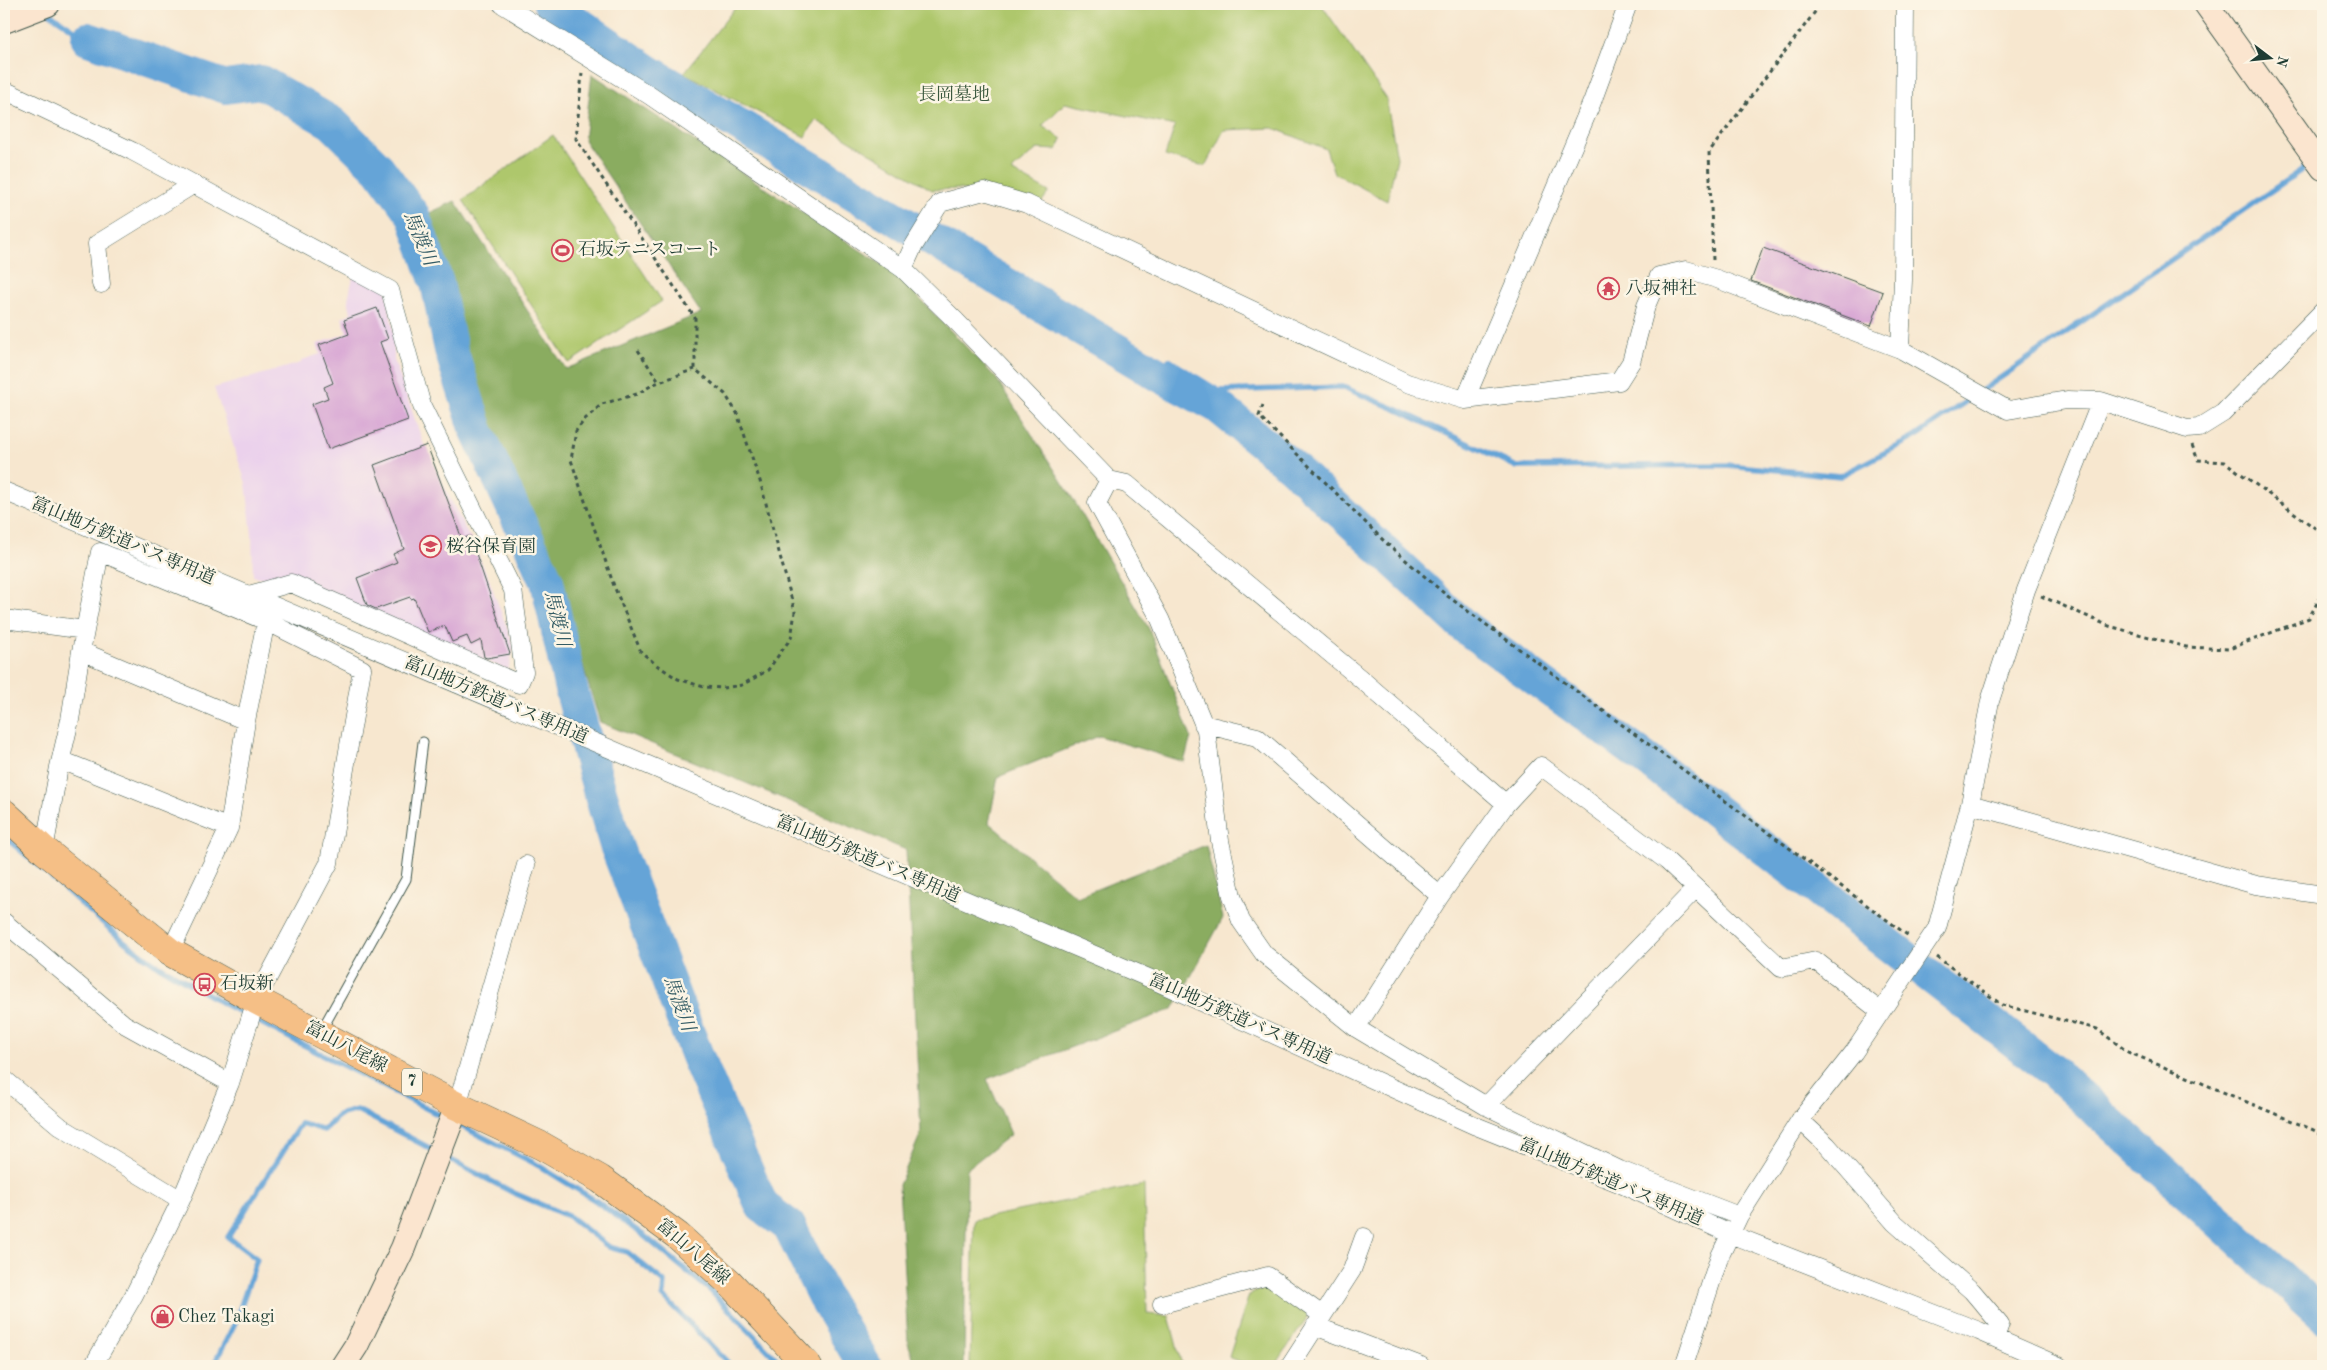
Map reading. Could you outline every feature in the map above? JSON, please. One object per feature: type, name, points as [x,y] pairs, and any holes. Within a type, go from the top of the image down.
[{"type":"main road","name":"富山八尾線","points":[[4,813],[44,850],[170,952],[256,1000],[458,1106],[542,1146],[600,1179],[678,1236],[729,1282],[808,1366]]},
{"type":"street","points":[[4,21],[48,4]]},
{"type":"street","points":[[502,4],[649,95],[903,269],[956,321],[1109,480],[1127,484],[1362,679],[1506,804]]},
{"type":"street","points":[[1465,400],[1592,102],[1628,4]]},
{"type":"street","points":[[1900,349],[1903,280],[1905,4]]},
{"type":"street","points":[[2206,4],[2323,168]]},
{"type":"street","points":[[4,90],[132,151],[390,290],[422,406],[513,590],[524,672],[519,684],[291,583],[249,595]]},
{"type":"street","points":[[101,284],[97,244],[194,184]]},
{"type":"street","points":[[903,269],[913,247],[940,203],[984,191],[1027,204],[1407,383],[1465,400],[1619,381],[1631,362],[1646,306],[1659,276],[1686,270],[1714,278],[1900,349],[2008,410],[2067,400],[2101,401],[2187,429],[2199,428],[2223,413],[2323,311]]},
{"type":"street","points":[[1684,1366],[1719,1258],[1739,1216],[1800,1120],[1854,1052],[1937,928],[1970,804],[1990,702],[2026,590],[2101,401]]},
{"type":"street","points":[[1109,480],[1098,503],[1160,619],[1203,724],[1220,842],[1232,896],[1241,921],[1264,954],[1356,1028],[1486,1106],[1620,1170],[1739,1216]]},
{"type":"street","name":"富山地方鉄道バス専用道","points":[[4,490],[1151,979],[1476,1126],[1621,1184],[1730,1234],[1995,1338],[2059,1366]]},
{"type":"street","points":[[44,850],[60,760],[70,720],[100,552],[266,621],[362,669],[328,863],[256,1000],[230,1083],[182,1200],[134,1295],[93,1366]]},
{"type":"street","points":[[4,619],[85,630]]},
{"type":"street","points":[[170,952],[228,828],[246,721],[266,621]]},
{"type":"street","points":[[81,651],[246,721]]},
{"type":"street","points":[[1203,724],[1257,737],[1440,896]]},
{"type":"street","points":[[60,760],[228,828]]},
{"type":"street","points":[[1356,1028],[1440,896],[1506,804],[1541,766],[1667,861],[1781,968],[1816,961],[1881,1012]]},
{"type":"street","points":[[1970,804],[2256,885],[2323,894]]},
{"type":"street","points":[[343,1366],[356,1346],[403,1248],[458,1106],[526,865]]},
{"type":"street","points":[[1486,1106],[1696,888]]},
{"type":"street","points":[[4,922],[124,1024],[230,1083]]},
{"type":"street","points":[[4,1079],[60,1127],[182,1200]]},
{"type":"street","points":[[1800,1120],[1827,1145],[1896,1223],[1972,1291],[2000,1324],[1995,1338]]},
{"type":"street","points":[[1290,1366],[1352,1270],[1364,1237]]},
{"type":"street","points":[[1162,1304],[1268,1276],[1319,1321],[1421,1366]]},
{"type":"lane","points":[[320,1033],[406,879],[423,742]]},
{"type":"path","points":[[1714,278],[1709,152],[1821,4]]},
{"type":"path","points":[[583,55],[576,138],[694,318],[695,369],[725,394],[737,413],[760,481],[796,612],[791,638],[768,670],[742,684],[722,688],[704,687],[678,679],[658,666],[642,652],[614,586],[571,460],[576,431],[602,404],[637,394],[659,382],[695,369]]},
{"type":"path","points":[[638,350],[659,382]]},
{"type":"path","points":[[1263,405],[1259,416],[1386,542],[1446,594],[1922,952],[2002,1005],[2097,1029],[2128,1052],[2323,1134]]},
{"type":"path","points":[[2187,429],[2198,460],[2225,462],[2323,534]]},
{"type":"path","points":[[2026,590],[2109,626],[2186,647],[2229,649],[2309,618],[2323,592]]},
{"type":"shaded area","points":[[356,264],[385,279],[394,336],[394,360],[423,442],[487,574],[514,647],[508,670],[291,583],[253,576],[252,535],[246,483],[214,388],[301,363],[302,360],[320,354],[317,344],[347,333],[342,318],[351,313],[348,299]]},
{"type":"green space","name":"長岡墓地","points":[[738,4],[1321,4],[1386,98],[1397,158],[1387,201],[1334,173],[1326,149],[1273,128],[1224,130],[1205,166],[1165,156],[1175,126],[1065,103],[1042,126],[1062,139],[1057,150],[1037,149],[1011,171],[1049,192],[1040,204],[959,189],[932,190],[816,120],[805,137],[684,73]]},
{"type":"green space","points":[[592,74],[895,273],[996,378],[1073,499],[1149,629],[1191,737],[1184,762],[1099,736],[998,777],[989,823],[1077,897],[1206,845],[1223,918],[1173,1009],[987,1079],[1011,1134],[967,1169],[964,1366],[916,1366],[908,1343],[899,1185],[921,1133],[906,850],[600,722],[554,571],[491,442],[423,216],[455,201],[566,369],[701,313],[584,140]]},
{"type":"green space","name":"石坂テニスコート","points":[[553,135],[662,301],[569,363],[463,200]]},
{"type":"green space","points":[[1144,1185],[1147,1314],[1169,1316],[1182,1366],[970,1366],[974,1220]]},
{"type":"green space","points":[[1269,1286],[1310,1313],[1275,1366],[1251,1366],[1229,1357],[1249,1295]]},
{"type":"building","points":[[1763,248],[1883,292],[1871,326],[1751,281]]},
{"type":"building","points":[[377,308],[388,339],[380,342],[408,420],[328,449],[312,404],[328,398],[324,387],[333,383],[319,345],[349,334],[344,320]]},
{"type":"building","points":[[427,445],[462,539],[470,536],[510,654],[484,657],[481,640],[471,645],[467,636],[452,642],[445,626],[428,632],[414,598],[411,599],[410,597],[376,609],[367,605],[357,578],[397,562],[393,554],[404,549],[374,465]]},
{"type":"waterway","points":[[550,4],[648,71],[1159,375],[1217,406],[1291,466],[1466,628],[1703,801],[2053,1071],[2323,1316]]},
{"type":"waterway","points":[[46,11],[88,39]]},
{"type":"waterway","name":"馬渡川","points":[[88,39],[226,87],[261,82],[332,123],[379,169],[413,215],[437,283],[451,350],[477,431],[547,581],[570,685],[616,845],[697,1056],[762,1206],[789,1226],[824,1297],[865,1366]]},
{"type":"waterway","points":[[1159,375],[1169,360],[1219,391],[1343,387],[1398,410],[1517,467],[1727,465],[1840,476],[1913,438],[2313,162]]},
{"type":"waterway","points":[[4,836],[125,942],[154,963],[228,1006],[447,1119]]},
{"type":"waterway","points":[[213,1366],[235,1323],[257,1259],[228,1237],[301,1123],[324,1130],[339,1115],[357,1110],[435,1151]]},
{"type":"waterway","points":[[457,1124],[536,1164],[596,1201],[643,1235],[710,1290],[783,1366]]},
{"type":"waterway","points":[[443,1156],[514,1193],[570,1217],[609,1247],[627,1252],[664,1282],[663,1296],[731,1366]]},
{"type":"place","name":"石坂テニスコート","points":[[562,250]]},
{"type":"place","name":"八坂神社","points":[[1609,289]]},
{"type":"place","name":"桜谷保育園","points":[[430,547]]},
{"type":"place","name":"石坂新","points":[[204,984]]},
{"type":"place","name":"Chez Takagi","points":[[162,1317]]}]
